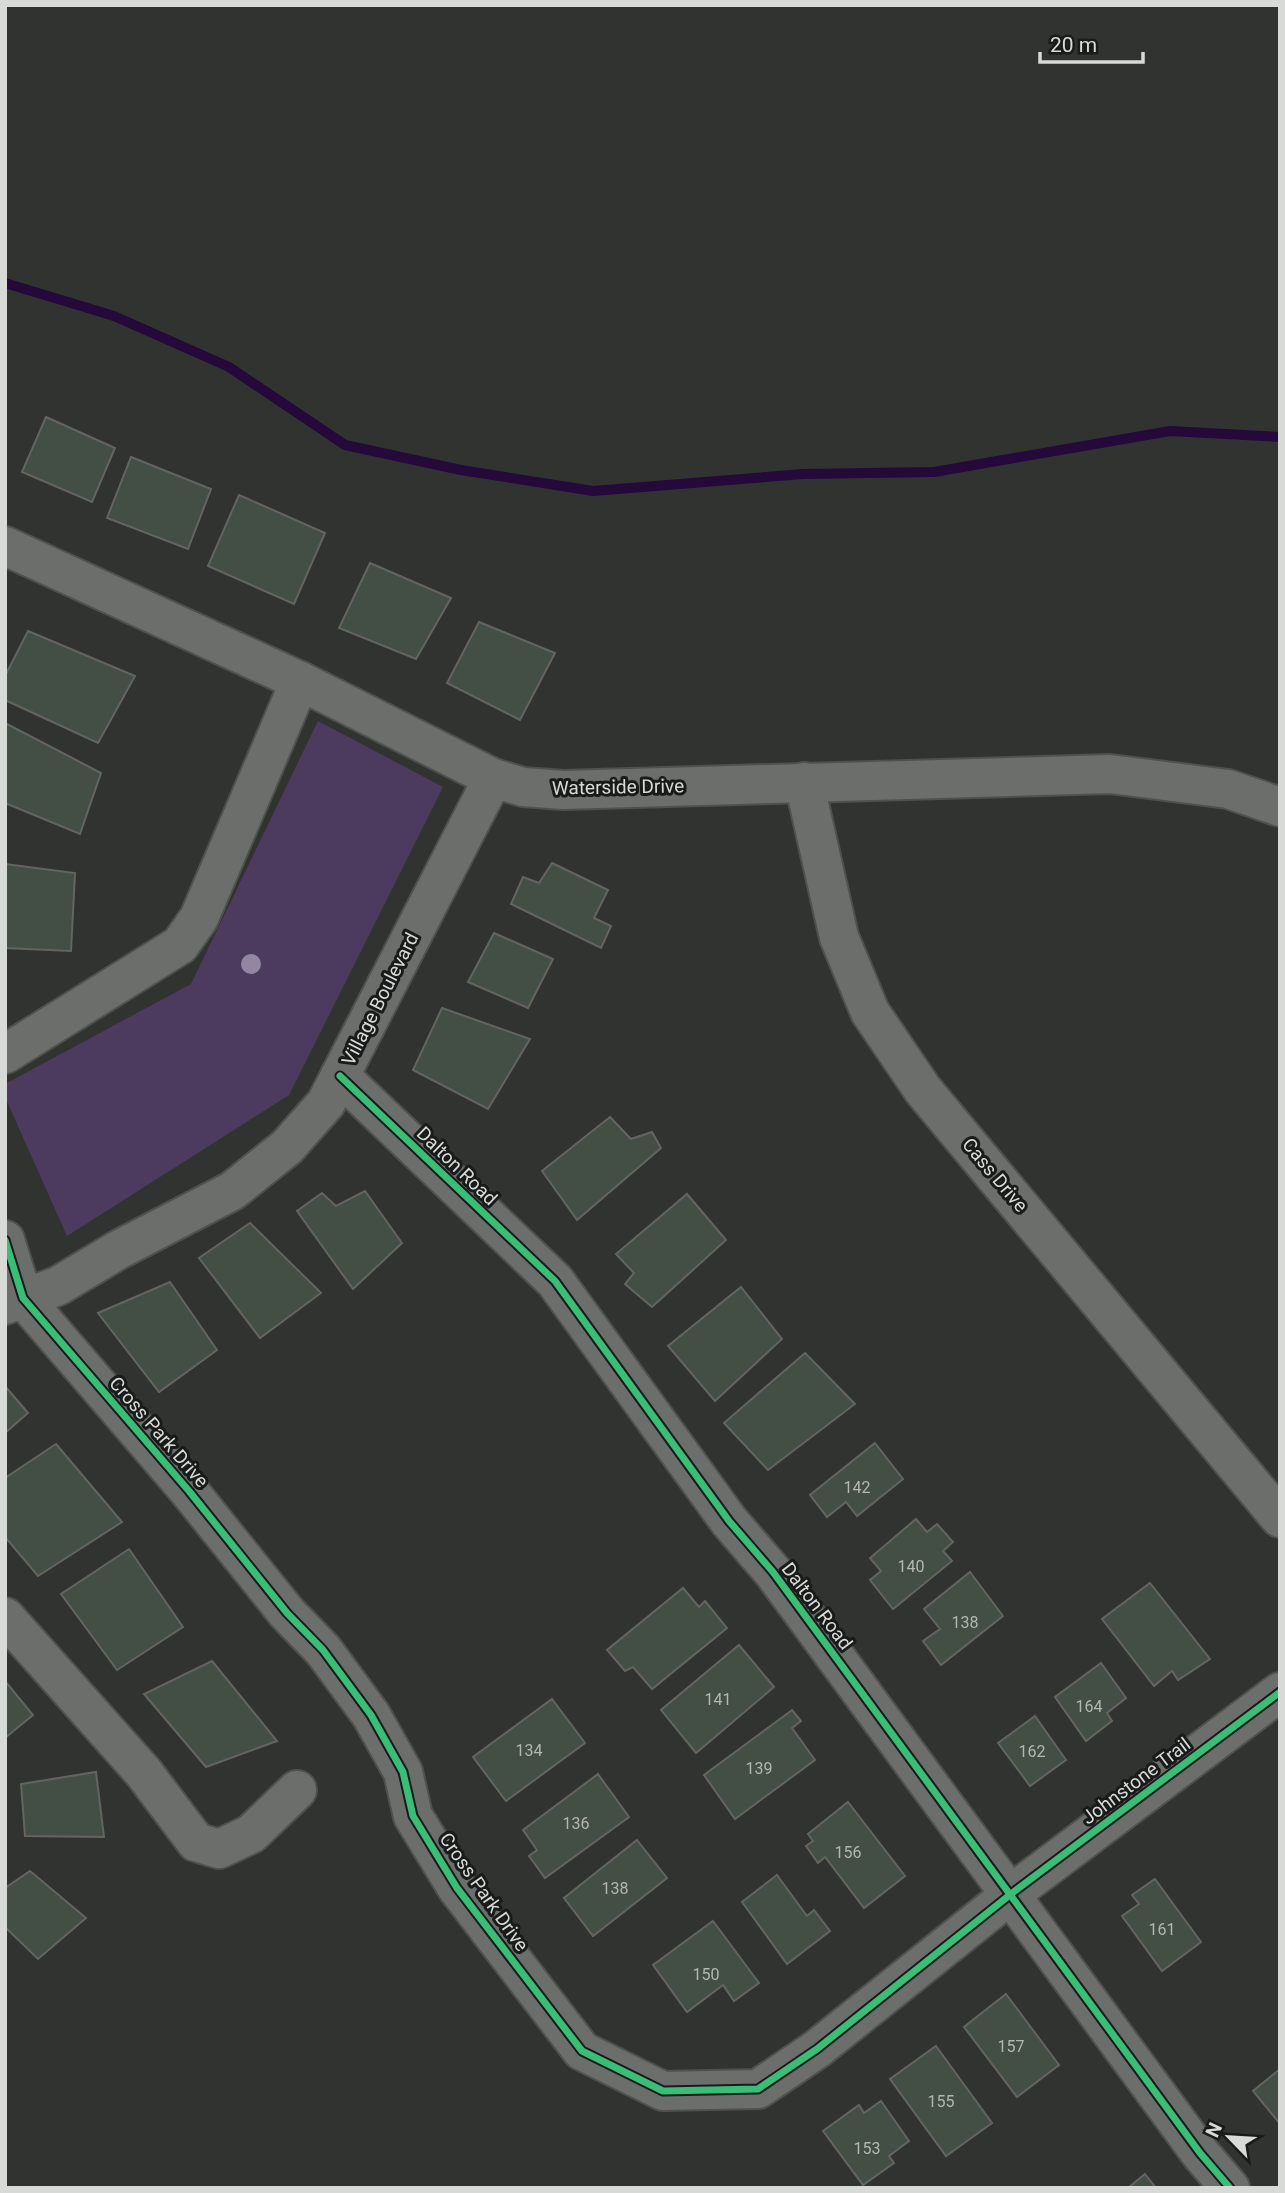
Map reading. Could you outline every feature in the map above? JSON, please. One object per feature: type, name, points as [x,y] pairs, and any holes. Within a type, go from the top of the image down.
[{"type":"street","name":"Waterside Drive","points":[[6,547],[300,681],[492,778],[523,787],[563,790],[1110,774],[1228,789],[1280,807]]},
{"type":"street","points":[[5,1054],[180,945],[200,918],[300,681]]},
{"type":"street","name":"Village Boulevard","points":[[14,1301],[58,1286],[118,1250],[232,1191],[288,1147],[326,1103],[492,778]]},
{"type":"street","name":"Cass Drive","points":[[804,782],[839,937],[870,1012],[923,1090],[1280,1518]]},
{"type":"street","name":"Dalton Road","points":[[340,1076],[555,1281],[729,1521],[773,1572],[1200,2153],[1230,2188]]},
{"type":"street","name":"Cross Park Drive","points":[[5,1240],[14,1301],[189,1491],[287,1613],[323,1650],[371,1715],[404,1772],[413,1815],[457,1888],[582,2051],[663,2091],[758,2088],[817,2049],[1012,1894]]},
{"type":"street","points":[[5,1617],[144,1773],[196,1842],[219,1849],[251,1834],[297,1790]]},
{"type":"street","name":"Johnstone Trail","points":[[1012,1894],[1280,1692]]},
{"type":"shaded area","points":[[318,721],[443,787],[289,1095],[67,1236],[5,1097],[5,1084],[191,984]]},
{"type":"building","points":[[46,417],[115,448],[92,502],[22,472]]},
{"type":"building","points":[[131,457],[211,489],[188,549],[107,518]]},
{"type":"building","points":[[239,495],[325,533],[294,604],[208,566]]},
{"type":"building","points":[[370,563],[451,598],[416,659],[339,628]]},
{"type":"building","points":[[479,622],[555,653],[520,720],[447,683]]},
{"type":"building","points":[[28,631],[135,676],[98,743],[5,700],[5,676]]},
{"type":"building","points":[[5,723],[101,773],[80,834],[5,803]]},
{"type":"building","points":[[552,863],[608,890],[594,918],[611,926],[601,948],[511,904],[523,877],[539,883]]},
{"type":"building","points":[[5,864],[75,873],[71,951],[5,948]]},
{"type":"building","points":[[494,933],[553,959],[528,1008],[468,982]]},
{"type":"building","points":[[442,1008],[530,1039],[488,1109],[413,1070]]},
{"type":"building","points":[[610,1117],[631,1139],[652,1132],[661,1148],[577,1220],[542,1171]]},
{"type":"building","points":[[365,1191],[402,1243],[353,1289],[297,1211],[322,1193],[336,1206]]},
{"type":"building","points":[[687,1194],[726,1240],[652,1307],[625,1284],[634,1273],[616,1254]]},
{"type":"building","points":[[250,1223],[321,1293],[260,1338],[199,1258]]},
{"type":"building","points":[[170,1282],[217,1350],[159,1392],[98,1313]]},
{"type":"building","points":[[741,1287],[782,1339],[715,1401],[668,1346]]},
{"type":"building","points":[[805,1353],[855,1404],[768,1470],[724,1423]]},
{"type":"building","points":[[5,1386],[28,1413],[5,1433]]},
{"type":"building","points":[[875,1443],[903,1479],[857,1516],[846,1502],[827,1517],[810,1495]]},
{"type":"building","points":[[56,1444],[122,1522],[38,1576],[5,1537],[5,1478]]},
{"type":"building","points":[[916,1519],[927,1532],[937,1524],[953,1542],[943,1551],[952,1561],[893,1609],[870,1580],[881,1571],[870,1558]]},
{"type":"building","points":[[129,1549],[183,1627],[117,1670],[61,1594]]},
{"type":"building","points":[[970,1572],[1003,1616],[941,1665],[923,1641],[940,1629],[924,1609]]},
{"type":"building","points":[[1150,1583],[1210,1659],[1178,1680],[1172,1671],[1154,1686],[1102,1619]]},
{"type":"building","points":[[683,1588],[699,1607],[705,1601],[727,1628],[652,1689],[633,1667],[625,1671],[607,1650]]},
{"type":"building","points":[[739,1645],[774,1687],[696,1753],[661,1710]]},
{"type":"building","points":[[212,1661],[277,1741],[206,1767],[144,1694]]},
{"type":"building","points":[[1101,1663],[1126,1698],[1107,1713],[1112,1721],[1086,1741],[1055,1697]]},
{"type":"building","points":[[5,1681],[33,1715],[5,1738]]},
{"type":"building","points":[[552,1699],[585,1743],[506,1801],[473,1757]]},
{"type":"building","points":[[792,1710],[801,1721],[792,1728],[815,1760],[735,1819],[704,1775]]},
{"type":"building","points":[[1035,1716],[1066,1760],[1030,1786],[998,1743]]},
{"type":"building","points":[[96,1772],[104,1837],[25,1836],[21,1784]]},
{"type":"building","points":[[598,1774],[629,1817],[545,1878],[529,1856],[537,1850],[523,1830]]},
{"type":"building","points":[[848,1802],[905,1876],[864,1908],[825,1857],[818,1863],[806,1846],[813,1841],[808,1834]]},
{"type":"building","points":[[637,1840],[667,1878],[593,1936],[564,1898]]},
{"type":"building","points":[[30,1871],[86,1918],[38,1959],[5,1927],[5,1888]]},
{"type":"building","points":[[777,1875],[807,1916],[814,1910],[830,1931],[787,1964],[742,1902]]},
{"type":"building","points":[[1155,1879],[1201,1942],[1162,1971],[1122,1916],[1139,1904],[1132,1895]]},
{"type":"building","points":[[713,1921],[759,1983],[734,2001],[723,1985],[687,2012],[653,1965]]},
{"type":"building","points":[[1006,1994],[1059,2065],[1017,2097],[964,2027]]},
{"type":"building","points":[[936,2046],[992,2123],[946,2156],[890,2079]]},
{"type":"building","points":[[1280,2069],[1280,2124],[1253,2091]]},
{"type":"building","points":[[881,2101],[909,2141],[889,2156],[894,2163],[863,2185],[823,2131],[859,2105],[864,2113]]},
{"type":"building","points":[[1145,2174],[1156,2188],[1128,2188]]},
{"type":"waterway","points":[[5,283],[114,316],[229,367],[345,445],[461,470],[593,491],[803,474],[934,472],[1170,431],[1280,437]]},
{"type":"cycle path","points":[[340,1076],[555,1281],[729,1521],[773,1572],[1200,2153],[1230,2188]]},
{"type":"cycle path","points":[[5,1240],[23,1298],[189,1491],[287,1613],[323,1650],[371,1715],[403,1772],[413,1816],[457,1888],[582,2051],[663,2091],[758,2089],[817,2049],[1011,1894],[1280,1692]]}]
